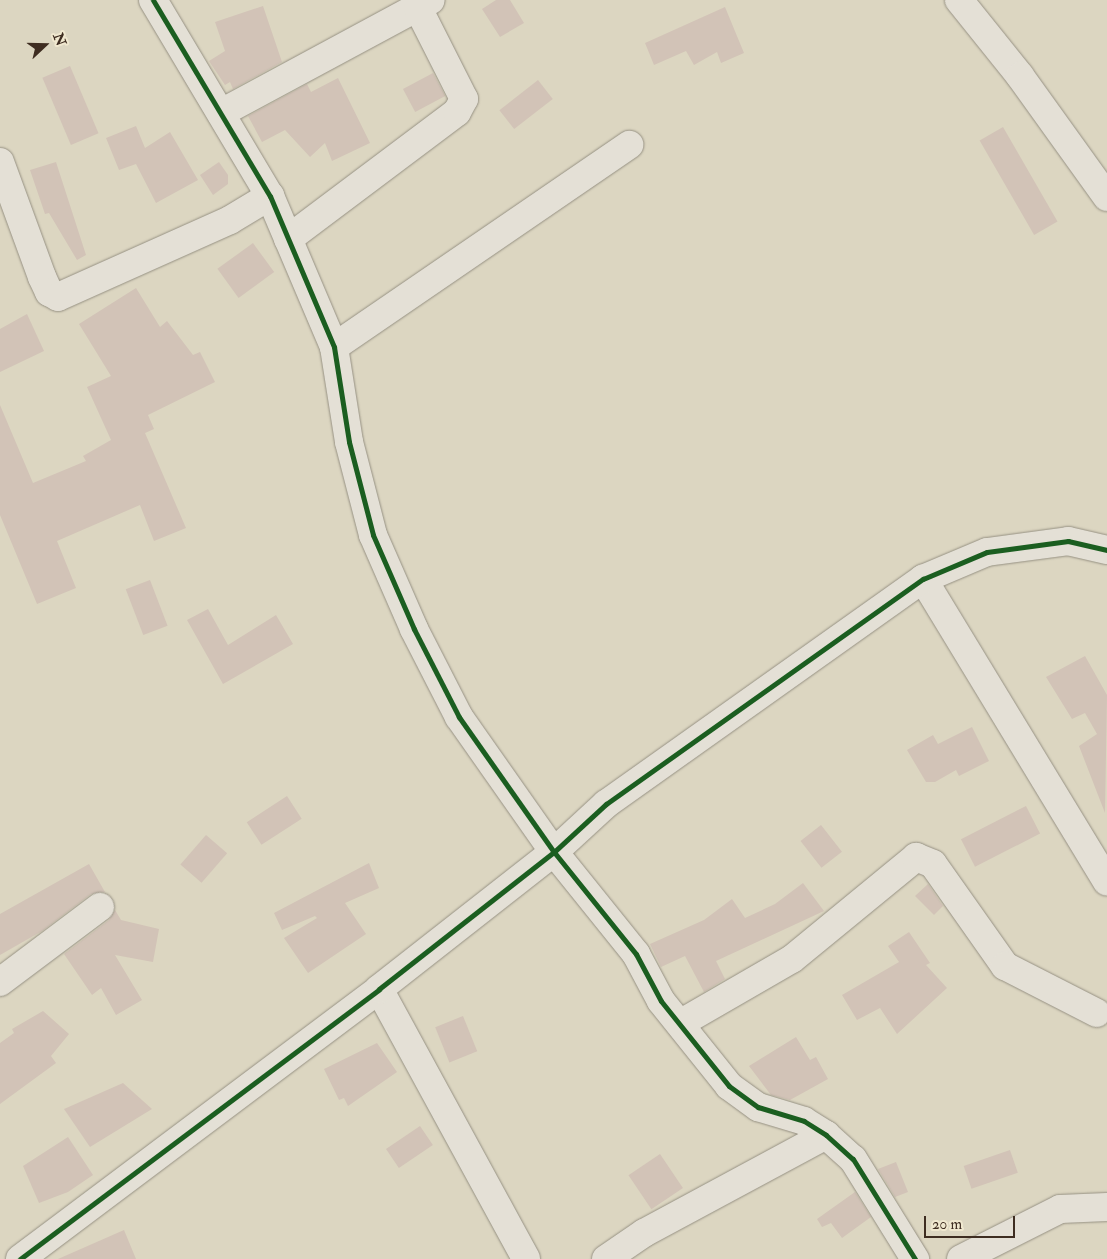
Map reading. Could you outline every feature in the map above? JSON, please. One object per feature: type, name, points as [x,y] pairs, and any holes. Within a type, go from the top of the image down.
[{"type":"street","points":[[153,0],[270,196],[334,347],[349,442],[373,534],[414,629],[459,717],[554,852],[636,954],[661,1001],[681,1023],[729,1086],[758,1107],[804,1121],[826,1135],[853,1159],[915,1259]]},
{"type":"street","points":[[959,0],[1020,76],[1107,197]]},
{"type":"street","points":[[221,113],[424,4],[464,100],[457,112],[288,239]]},
{"type":"street","points":[[334,347],[629,145]]},
{"type":"street","points":[[0,162],[42,277],[49,292],[58,297],[230,220],[270,196]]},
{"type":"street","points":[[20,1259],[379,989],[554,852],[606,804],[923,579],[987,552],[1068,541],[1107,550]]},
{"type":"street","points":[[923,579],[1107,882]]},
{"type":"street","points":[[681,1023],[792,960],[916,857],[933,864],[1005,966],[1097,1013]]},
{"type":"street","points":[[0,982],[100,907]]},
{"type":"street","points":[[379,989],[526,1259]]},
{"type":"street","points":[[606,1259],[644,1233],[826,1135]]},
{"type":"street","points":[[961,1259],[1060,1209],[1107,1207]]},
{"type":"building","points":[[496,0],[510,0],[524,23],[500,37],[482,9]]},
{"type":"building","points":[[263,6],[282,62],[233,89],[230,82],[225,85],[209,61],[225,51],[215,22]]},
{"type":"building","points":[[725,7],[744,53],[721,63],[717,52],[694,65],[686,51],[654,65],[645,43]]},
{"type":"building","points":[[70,66],[99,133],[71,145],[42,78]]},
{"type":"building","points":[[433,73],[445,96],[415,112],[403,89]]},
{"type":"building","points":[[338,78],[370,143],[332,161],[325,143],[310,157],[285,130],[262,142],[248,116],[307,84],[311,92]]},
{"type":"building","points":[[538,80],[553,99],[514,129],[499,110]]},
{"type":"building","points":[[136,126],[145,148],[170,132],[198,180],[156,203],[136,164],[119,170],[106,138]]},
{"type":"building","points":[[1003,127],[1058,221],[1034,235],[980,140]]},
{"type":"building","points":[[56,162],[86,255],[77,260],[49,213],[45,214],[30,170]]},
{"type":"building","points":[[219,162],[228,175],[228,184],[213,195],[200,175]]},
{"type":"building","points":[[253,243],[274,272],[239,298],[217,269]]},
{"type":"building","points":[[136,288],[160,327],[167,321],[193,355],[200,352],[215,382],[148,415],[154,429],[145,433],[186,528],[154,541],[140,505],[57,541],[76,588],[37,604],[0,515],[0,405],[33,483],[86,461],[83,456],[111,440],[87,387],[111,376],[79,324]]},
{"type":"building","points":[[27,314],[44,351],[0,372],[0,329]]},
{"type":"building","points":[[150,580],[168,626],[143,635],[126,589]]},
{"type":"building","points":[[208,609],[228,645],[276,615],[293,644],[223,684],[187,620]]},
{"type":"building","points":[[1085,656],[1107,695],[1105,813],[1079,746],[1097,734],[1085,713],[1072,719],[1046,677]]},
{"type":"building","points":[[972,727],[989,761],[959,776],[956,770],[935,782],[926,782],[907,750],[933,735],[938,744]]},
{"type":"building","points":[[287,796],[302,819],[261,845],[247,822]]},
{"type":"building","points":[[1026,806],[1040,834],[975,867],[961,839]]},
{"type":"building","points":[[821,825],[842,852],[821,868],[801,841]]},
{"type":"building","points":[[206,835],[227,853],[202,883],[180,864]]},
{"type":"building","points":[[369,863],[379,888],[345,903],[366,934],[308,973],[284,938],[317,918],[315,916],[282,930],[274,913]]},
{"type":"building","points":[[89,864],[105,892],[91,894],[42,931],[0,955],[0,914]]},
{"type":"building","points":[[803,883],[824,911],[716,961],[725,979],[704,992],[685,956],[661,967],[650,944],[704,920],[732,899],[745,918],[775,904]]},
{"type":"building","points":[[928,884],[943,906],[934,915],[915,896]]},
{"type":"building","points":[[115,910],[121,920],[159,929],[153,962],[115,955],[142,1000],[116,1015],[101,988],[92,995],[64,954],[109,920]]},
{"type":"building","points":[[909,932],[930,963],[926,965],[947,988],[897,1034],[880,1008],[857,1020],[842,995],[899,962],[888,946]]},
{"type":"building","points":[[43,1011],[69,1034],[51,1056],[56,1063],[0,1104],[0,1043],[14,1033],[12,1029]]},
{"type":"building","points":[[463,1016],[477,1051],[449,1062],[435,1027]]},
{"type":"building","points":[[796,1037],[810,1060],[816,1057],[828,1079],[790,1100],[771,1095],[749,1066]]},
{"type":"building","points":[[377,1043],[397,1072],[348,1106],[344,1098],[339,1100],[324,1069]]},
{"type":"building","points":[[123,1083],[152,1109],[90,1147],[64,1109]]},
{"type":"building","points":[[420,1126],[433,1145],[399,1168],[386,1149]]},
{"type":"building","points":[[68,1137],[93,1175],[68,1192],[39,1203],[23,1166]]},
{"type":"building","points":[[1010,1150],[1018,1173],[971,1189],[964,1166]]},
{"type":"building","points":[[660,1154],[683,1188],[651,1209],[628,1175]]},
{"type":"building","points":[[896,1162],[908,1192],[895,1197],[878,1169]]},
{"type":"building","points":[[855,1192],[871,1217],[842,1238],[831,1223],[822,1227],[817,1219]]},
{"type":"building","points":[[124,1230],[136,1259],[58,1259]]},
{"type":"cycle path","points":[[153,0],[270,196],[334,347],[349,442],[373,535],[414,629],[459,717],[554,852],[636,954],[661,1001],[729,1086],[758,1107],[804,1121],[826,1135],[853,1159],[915,1259]]},
{"type":"cycle path","points":[[20,1259],[379,989],[554,852],[606,804],[923,579],[987,552],[1068,541],[1107,550]]}]
